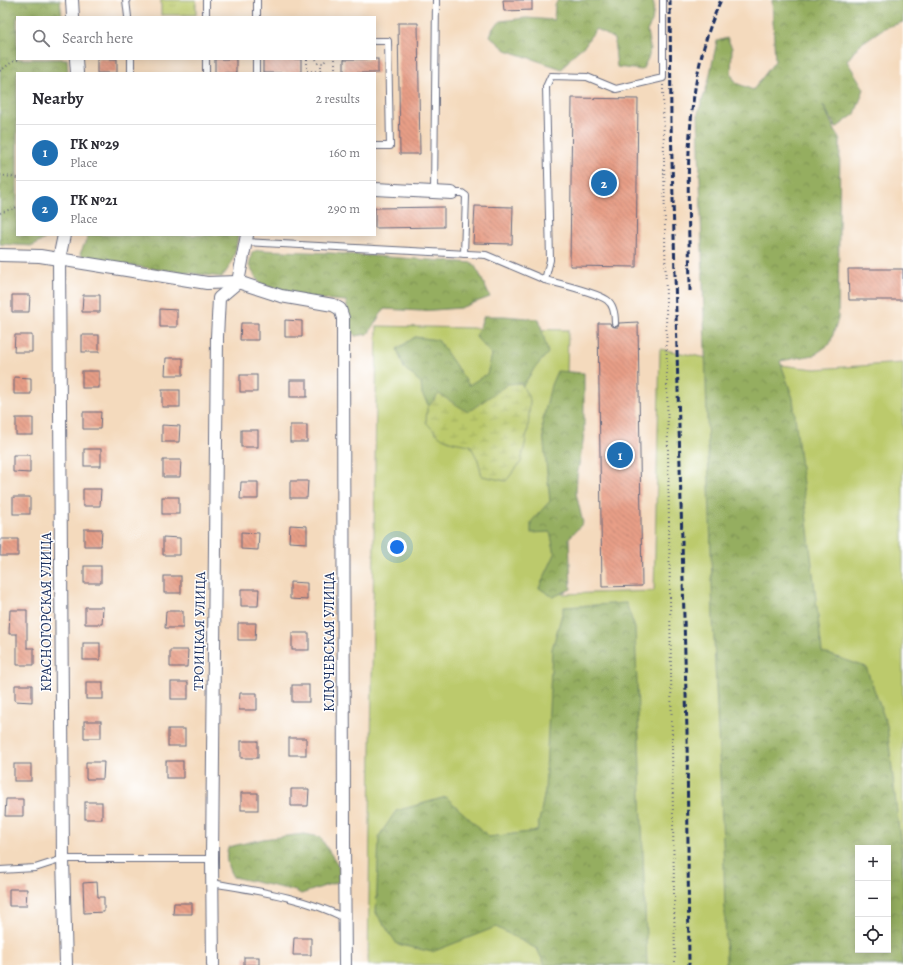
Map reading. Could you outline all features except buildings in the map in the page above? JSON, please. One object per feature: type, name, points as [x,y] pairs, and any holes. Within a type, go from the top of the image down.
[{"type":"street","points":[[72,0],[73,16]]},
{"type":"street","points":[[76,60],[77,72]]},
{"type":"street","points":[[376,189],[452,193]]},
{"type":"street","name":"КРАСНОГОРСКАЯ УЛИЦА","points":[[64,236],[59,259],[63,859],[66,965]]},
{"type":"street","points":[[0,256],[40,256],[207,283],[238,282],[247,239]]},
{"type":"street","name":"ТРОИЦКАЯ УЛИЦА","points":[[213,965],[212,859],[216,360],[219,298],[238,282]]},
{"type":"street","name":"КЛЮЧЕВСКАЯ УЛИЦА","points":[[238,282],[281,296],[333,305],[340,309],[343,318],[345,965]]},
{"type":"lane","points":[[126,0],[128,16]]},
{"type":"lane","points":[[206,0],[206,16]]},
{"type":"lane","points":[[257,16],[258,0]]},
{"type":"lane","points":[[434,192],[436,0]]},
{"type":"lane","points":[[545,280],[550,260],[546,87],[551,76],[587,77],[616,89],[663,78],[663,0]]},
{"type":"lane","points":[[376,41],[388,41],[390,146],[376,146]]},
{"type":"lane","points":[[131,60],[132,72]]},
{"type":"lane","points":[[206,60],[206,72]]},
{"type":"lane","points":[[256,60],[256,72]]},
{"type":"lane","points":[[452,193],[462,193],[466,196],[464,254]]},
{"type":"lane","points":[[247,239],[486,255],[545,280],[593,294],[608,301],[614,311],[615,323]]},
{"type":"lane","points":[[0,870],[35,868],[63,859],[212,859]]},
{"type":"lane","points":[[212,883],[283,896],[327,909],[345,918]]},
{"type":"path","points":[[0,71],[17,60]]},
{"type":"path","points":[[307,60],[307,71],[321,72],[335,72],[335,60]]},
{"type":"path","points":[[316,60],[318,63],[321,64]]},
{"type":"path","points":[[321,64],[324,63],[326,60]]},
{"type":"path","points":[[321,64],[321,72]]},
{"type":"path","points":[[663,78],[675,965]]},
{"type":"path","points":[[0,175],[16,178]]},
{"type":"path","points":[[0,213],[16,207]]},
{"type":"green space","points":[[0,0],[60,0],[62,16],[16,16],[16,60],[67,60],[68,72],[16,72],[16,236],[49,236],[33,246],[0,244]]},
{"type":"green space","points":[[161,0],[196,0],[196,15],[161,15]]},
{"type":"green space","points":[[558,0],[652,0],[654,5],[652,22],[647,31],[650,47],[649,56],[642,70],[617,67],[614,39],[597,29],[586,44],[573,55],[562,69],[506,50],[490,36],[493,28],[501,21],[526,18],[554,20],[555,5]]},
{"type":"green space","points":[[772,0],[903,0],[903,22],[884,28],[859,45],[847,61],[864,89],[855,114],[836,128],[823,105],[840,141],[838,319],[830,344],[814,355],[780,361],[793,398],[822,652],[866,667],[887,725],[903,865],[902,965],[726,965],[724,865],[713,619],[698,113],[708,83],[717,41],[727,38],[732,48],[731,74],[736,83],[753,90],[775,61]]},
{"type":"green space","points":[[88,236],[238,236],[233,258],[222,277],[91,261],[80,254]]},
{"type":"green space","points":[[259,250],[331,253],[473,263],[490,297],[460,308],[421,311],[384,309],[368,334],[355,336],[350,325],[346,301],[308,298],[260,284],[249,266],[252,252]]},
{"type":"green space","points":[[484,316],[539,319],[548,353],[534,369],[505,413],[440,426],[422,394],[421,383],[404,368],[397,349],[415,337],[438,340],[469,385],[487,374],[492,355],[476,337]]},
{"type":"green space","points":[[377,326],[568,330],[562,594],[654,591],[660,349],[750,366],[780,365],[815,369],[903,363],[903,965],[368,965]]},
{"type":"green space","points":[[557,371],[584,373],[584,436],[577,476],[576,493],[583,523],[569,538],[571,589],[553,597],[539,588],[555,554],[550,532],[531,533],[531,522],[550,501],[542,424],[551,385]]},
{"type":"green space","points":[[521,383],[530,400],[528,430],[521,462],[506,481],[482,476],[478,460],[470,445],[450,441],[441,437],[426,422],[427,408],[439,394],[468,412],[508,384]]},
{"type":"green space","points":[[626,603],[635,628],[647,965],[545,965],[537,949],[496,927],[432,952],[397,944],[376,913],[379,836],[396,811],[446,797],[489,837],[537,831],[545,791],[552,649],[564,607]]},
{"type":"green space","points":[[304,834],[320,837],[338,865],[340,881],[301,894],[296,891],[233,877],[229,870],[227,862],[228,847],[263,839]]},
{"type":"railway","points":[[670,0],[671,122],[687,732],[689,965]]},
{"type":"railway","points":[[690,291],[688,181],[692,107],[698,70],[708,35],[721,0]]},
{"type":"place","name":"ГК №21","points":[[604,183]]},
{"type":"place","name":"ГК №29","points":[[620,455]]}]
